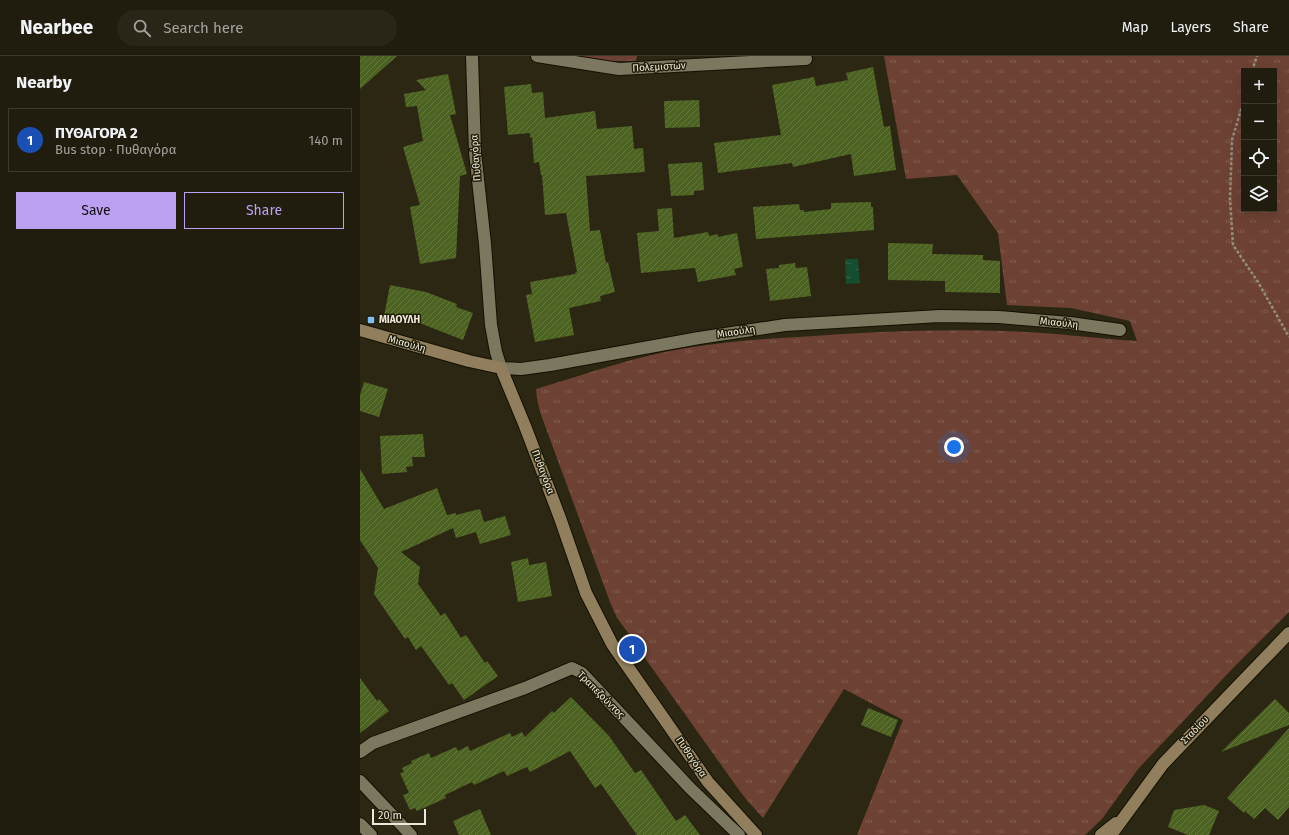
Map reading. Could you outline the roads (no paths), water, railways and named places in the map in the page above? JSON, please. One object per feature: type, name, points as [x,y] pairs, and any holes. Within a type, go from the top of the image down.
[{"type":"street","name":"Πυθαγόρα","points":[[472,56],[475,152],[485,244],[491,325],[496,352],[501,368],[526,426],[586,593],[612,644],[708,782],[756,835]]},
{"type":"street","name":"Πολεμιστών","points":[[537,56],[619,69],[806,60]]},
{"type":"street","name":"Μιαούλη","points":[[360,330],[469,361],[501,368],[522,368],[550,365],[698,338],[785,325],[940,316],[999,317],[1070,323],[1120,330]]},
{"type":"street","name":"Σταδίου","points":[[1111,835],[1163,764],[1289,633]]},
{"type":"street","name":"Τραπεζούντος","points":[[360,752],[373,743],[525,688],[572,668],[582,673],[690,788],[739,835]]},
{"type":"street","points":[[360,781],[411,835]]},
{"type":"street","points":[[1101,835],[1125,816]]},
{"type":"street","points":[[360,824],[371,835]]},
{"type":"water","points":[[845,259],[858,259],[860,283],[846,284]]},
{"type":"place","name":"ΜΙΑΟΥΛΗ","points":[[371,320]]},
{"type":"place","name":"ΠΥΘΑΓΟΡΑ 2","points":[[632,649]]}]
